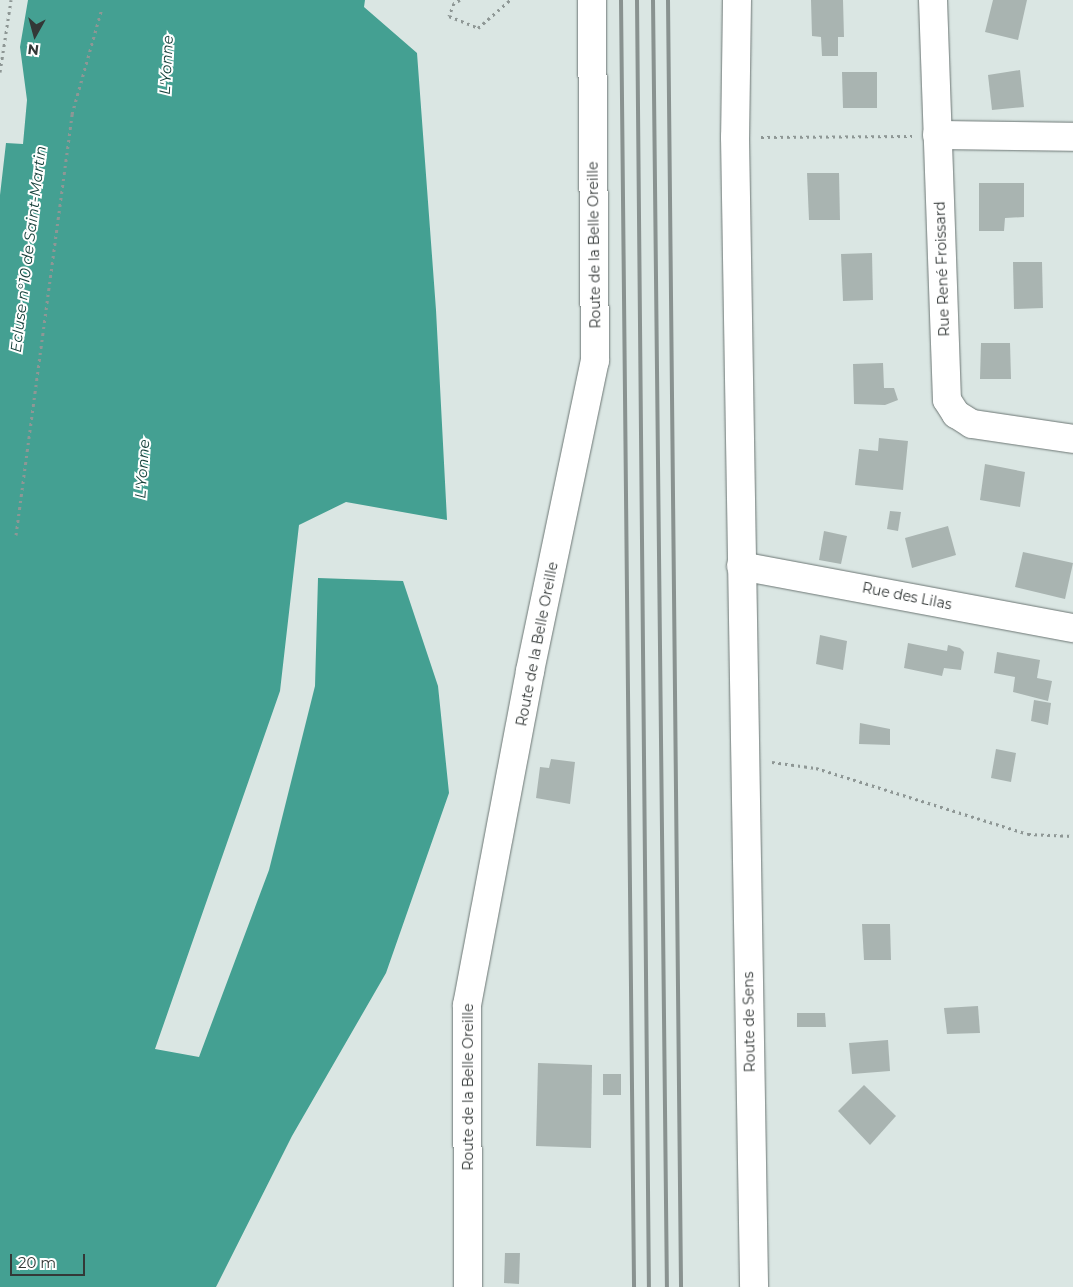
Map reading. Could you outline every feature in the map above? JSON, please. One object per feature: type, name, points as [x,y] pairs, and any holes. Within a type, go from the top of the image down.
[{"type":"street","name":"Route de la Belle Oreille","points":[[468,1287],[466,1005],[530,672],[595,361],[592,0]]},
{"type":"street","name":"Route de Sens","points":[[737,0],[735,137],[754,1287]]},
{"type":"street","name":"Rue René Froissard","points":[[933,0],[947,400],[956,414],[972,424],[1073,439]]},
{"type":"street","points":[[937,136],[1073,137]]},
{"type":"street","name":"Rue des Lilas","points":[[741,566],[1073,628]]},
{"type":"path","points":[[0,72],[11,0]]},
{"type":"path","points":[[460,0],[454,3],[449,16],[478,28],[510,0]]},
{"type":"path","points":[[16,535],[72,114],[102,8]]},
{"type":"path","points":[[735,137],[937,136]]},
{"type":"path","points":[[744,757],[816,768],[1028,834],[1073,836]]},
{"type":"water","points":[[28,0],[365,0],[364,7],[417,53],[436,310],[447,520],[346,502],[299,525],[280,691],[155,1049],[199,1057],[269,870],[315,686],[318,578],[403,581],[438,686],[449,793],[386,973],[292,1136],[216,1287],[0,1287],[0,195],[6,143],[23,144],[27,100],[20,47]]},
{"type":"building","points":[[811,0],[843,0],[844,37],[838,37],[838,56],[822,56],[821,37],[812,36]]},
{"type":"building","points":[[993,0],[1027,0],[1018,40],[985,32]]},
{"type":"building","points":[[1020,70],[1024,107],[992,110],[988,75]]},
{"type":"building","points":[[842,72],[877,72],[877,108],[843,108]]},
{"type":"building","points":[[807,173],[839,173],[840,220],[809,220]]},
{"type":"building","points":[[979,183],[1024,183],[1024,217],[1005,218],[1004,231],[979,231]]},
{"type":"building","points":[[872,253],[873,300],[843,301],[841,254]]},
{"type":"building","points":[[1013,262],[1042,262],[1043,308],[1014,309]]},
{"type":"building","points":[[981,343],[1010,343],[1011,379],[980,379]]},
{"type":"building","points":[[883,363],[884,388],[894,388],[898,400],[885,405],[854,404],[853,364]]},
{"type":"building","points":[[879,438],[908,441],[903,490],[855,485],[859,449],[878,451]]},
{"type":"building","points":[[985,464],[1025,472],[1020,507],[980,500]]},
{"type":"building","points":[[890,511],[901,512],[898,531],[887,529]]},
{"type":"building","points":[[948,526],[956,555],[912,568],[905,538]]},
{"type":"building","points":[[824,531],[847,536],[841,564],[819,560]]},
{"type":"building","points":[[1023,552],[1073,563],[1065,599],[1015,587]]},
{"type":"building","points":[[820,635],[847,641],[843,670],[816,664]]},
{"type":"building","points":[[908,643],[947,651],[948,645],[960,648],[964,652],[961,670],[944,668],[942,676],[904,668]]},
{"type":"building","points":[[997,652],[1040,660],[1037,678],[1052,681],[1048,701],[1013,692],[1015,677],[994,673]]},
{"type":"building","points":[[1034,700],[1051,703],[1048,725],[1031,721]]},
{"type":"building","points":[[860,723],[890,729],[890,745],[859,744]]},
{"type":"building","points":[[996,749],[1016,753],[1011,782],[991,778]]},
{"type":"building","points":[[551,759],[575,762],[570,804],[536,798],[540,767],[549,768]]},
{"type":"building","points":[[862,924],[890,924],[891,960],[864,960]]},
{"type":"building","points":[[978,1006],[980,1033],[947,1034],[944,1008]]},
{"type":"building","points":[[797,1013],[825,1013],[826,1027],[797,1027]]},
{"type":"building","points":[[888,1040],[890,1071],[852,1074],[849,1043]]},
{"type":"building","points":[[538,1063],[592,1065],[591,1148],[536,1146]]},
{"type":"building","points":[[603,1074],[621,1074],[621,1095],[603,1095]]},
{"type":"building","points":[[864,1085],[896,1116],[870,1145],[838,1111]]},
{"type":"building","points":[[505,1253],[520,1253],[519,1284],[504,1283]]},
{"type":"railway","points":[[621,0],[634,1287]]},
{"type":"railway","points":[[637,0],[649,1287]]},
{"type":"railway","points":[[653,0],[667,1287]]},
{"type":"railway","points":[[668,0],[681,1287]]},
{"type":"water label","name":"L'Yonne","points":[[166,65]]},
{"type":"water label","name":"Ecluse n°10 de Saint-Martin","points":[[28,249]]},
{"type":"water label","name":"L'Yonne","points":[[142,469]]}]
